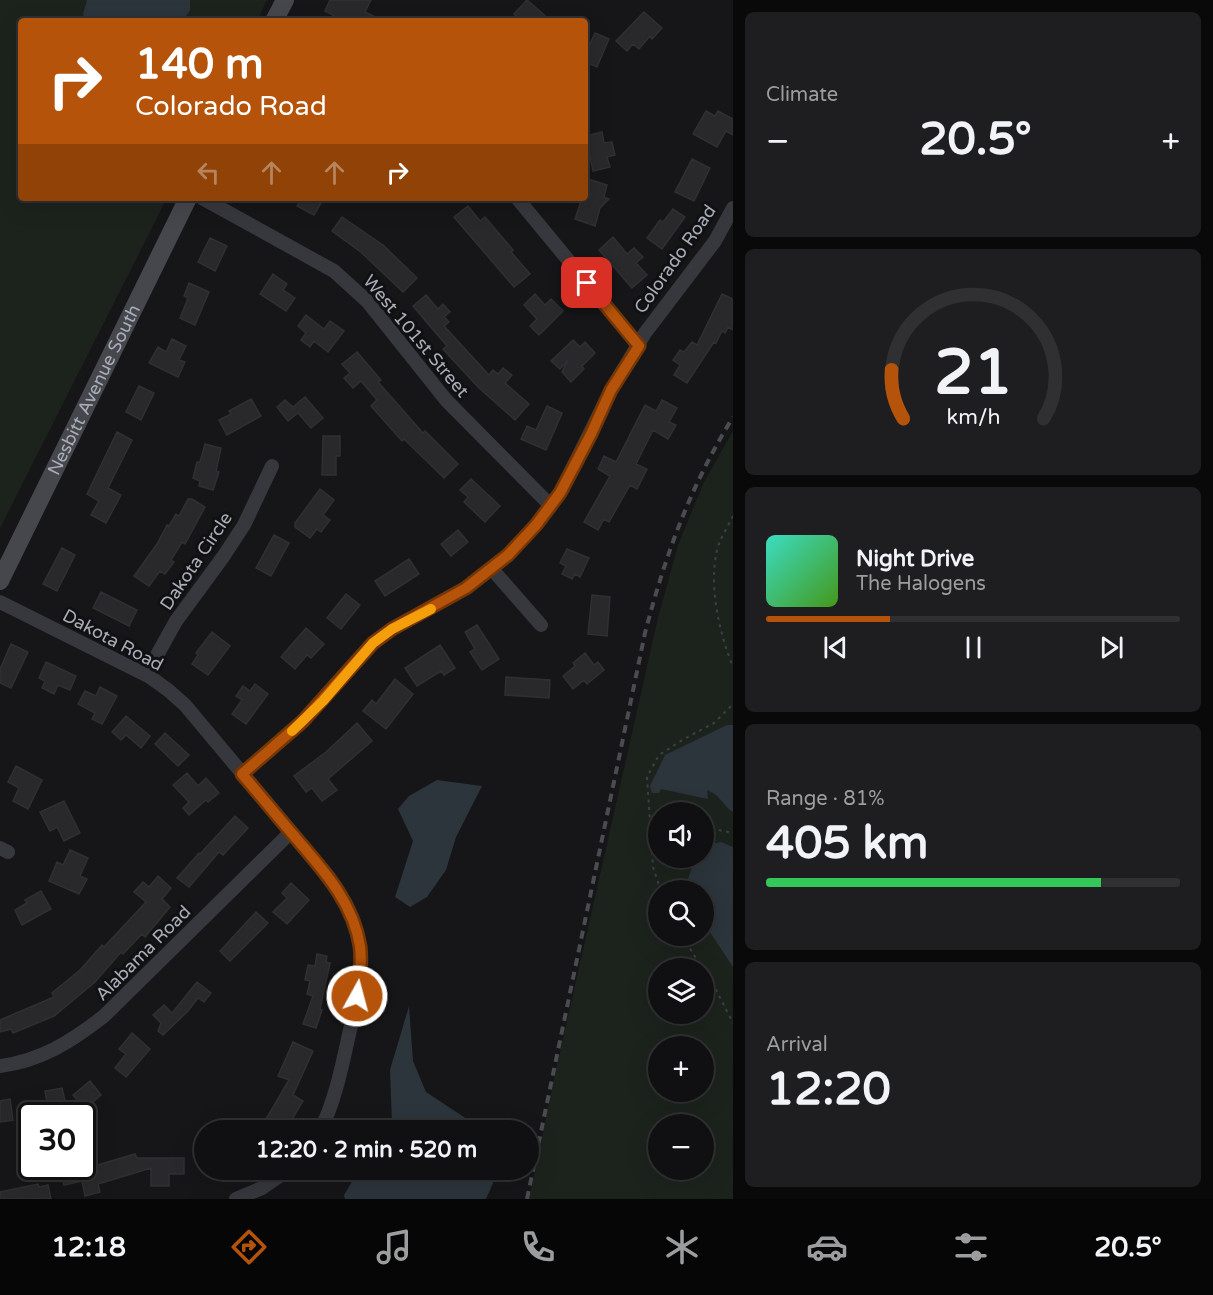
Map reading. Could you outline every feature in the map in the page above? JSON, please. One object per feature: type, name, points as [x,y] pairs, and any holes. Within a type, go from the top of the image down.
[{"type":"street","points":[[276,18],[285,0]]},
{"type":"street","name":"Nesbitt Avenue South","points":[[0,581],[187,201]]},
{"type":"street","name":"West 101st Street","points":[[207,201],[334,271],[367,301],[446,400],[551,506]]},
{"type":"street","points":[[519,201],[639,346]]},
{"type":"street","name":"Colorado Road","points":[[242,774],[303,721],[373,643],[392,629],[466,588],[508,555],[551,506],[591,434],[611,390],[662,309],[715,241],[733,208]]},
{"type":"street","name":"Dakota Circle","points":[[146,675],[176,621],[244,525],[272,466]]},
{"type":"street","points":[[491,568],[540,626]]},
{"type":"street","name":"Dakota Road","points":[[0,602],[146,675],[168,690],[185,705],[329,877],[343,897],[354,921],[360,946],[361,971],[338,1083],[326,1120]]},
{"type":"street","name":"Alabama Road","points":[[0,1066],[19,1064],[50,1053],[78,1037],[104,1016],[291,832]]},
{"type":"street","points":[[236,1199],[262,1188],[274,1180]]},
{"type":"path","points":[[733,516],[719,543],[715,571],[715,598],[723,642],[733,667]]},
{"type":"path","points":[[648,802],[647,777],[659,756],[714,723],[733,704]]},
{"type":"path","points":[[714,829],[733,833]]},
{"type":"path","points":[[714,986],[733,1023]]},
{"type":"shaded area","points":[[0,0],[267,0],[258,18],[18,18],[18,201],[165,201],[0,528]]},
{"type":"shaded area","points":[[87,0],[190,0],[190,10],[185,18],[84,18]]},
{"type":"shaded area","points":[[733,431],[733,1199],[529,1199],[533,1180],[539,1180],[539,1151],[556,1070],[658,618],[678,545],[704,482]]},
{"type":"shaded area","points":[[727,725],[733,725],[733,812],[716,795],[707,790],[708,799],[661,789],[659,793],[652,793],[650,786],[665,755]]},
{"type":"shaded area","points":[[437,780],[482,786],[456,837],[446,870],[427,897],[410,907],[395,897],[413,841],[398,809],[409,796]]},
{"type":"shaded area","points":[[721,842],[733,847],[733,967],[714,938],[714,880],[688,880],[692,868],[714,868],[714,844]]},
{"type":"shaded area","points":[[409,1006],[413,1061],[426,1092],[468,1120],[392,1120],[390,1070]]},
{"type":"shaded area","points":[[353,1180],[495,1180],[486,1199],[345,1199],[344,1195]]},
{"type":"building","points":[[330,0],[371,0],[365,12],[377,18],[338,18],[325,11]]},
{"type":"building","points":[[527,0],[548,18],[519,18],[514,14]]},
{"type":"building","points":[[644,12],[662,28],[652,39],[650,36],[639,49],[633,44],[627,51],[616,41]]},
{"type":"building","points":[[595,33],[609,39],[597,67],[588,63],[588,43],[590,44]]},
{"type":"building","points":[[706,111],[715,116],[718,111],[733,119],[733,135],[726,131],[717,147],[693,134]]},
{"type":"building","points":[[602,132],[604,143],[612,142],[615,155],[607,157],[610,167],[593,171],[588,136]]},
{"type":"building","points":[[692,159],[710,168],[694,201],[675,192]]},
{"type":"building","points":[[588,179],[607,185],[604,197],[609,199],[600,208],[595,226],[575,219],[581,201],[588,201]]},
{"type":"building","points":[[300,201],[322,201],[314,215],[297,206]]},
{"type":"building","points":[[468,206],[480,221],[485,217],[530,274],[514,287],[454,217]]},
{"type":"building","points":[[673,209],[685,217],[662,249],[647,238],[660,220],[663,222]]},
{"type":"building","points":[[342,217],[383,245],[417,278],[403,292],[362,253],[332,231]]},
{"type":"building","points":[[613,237],[627,254],[634,248],[643,257],[636,263],[647,275],[632,288],[599,250]]},
{"type":"building","points":[[210,238],[227,246],[215,271],[198,262]]},
{"type":"building","points":[[273,274],[287,284],[283,290],[295,298],[286,311],[260,294]]},
{"type":"building","points":[[189,283],[209,292],[195,325],[180,318],[188,298],[184,296]]},
{"type":"building","points":[[535,294],[545,305],[551,299],[563,311],[539,335],[530,326],[537,319],[524,305]]},
{"type":"building","points":[[722,294],[733,299],[733,330],[728,327],[725,333],[722,331],[687,383],[674,375],[680,365],[673,360],[680,350],[684,352],[692,342],[697,345]]},
{"type":"building","points":[[426,295],[438,309],[443,304],[450,312],[444,317],[449,322],[444,326],[489,375],[493,370],[498,374],[503,368],[512,375],[505,383],[529,404],[515,420],[478,387],[443,349],[447,346],[413,306]]},
{"type":"building","points":[[306,315],[324,329],[330,321],[344,331],[328,352],[314,341],[310,347],[301,340],[306,333],[298,326]]},
{"type":"building","points":[[172,339],[186,346],[179,360],[185,362],[178,377],[149,363],[158,347],[166,352]]},
{"type":"building","points":[[573,340],[580,347],[585,342],[595,353],[571,382],[562,372],[568,360],[560,369],[551,361]]},
{"type":"building","points":[[357,352],[381,380],[378,382],[423,433],[425,431],[458,464],[444,478],[404,439],[402,441],[371,406],[377,400],[361,381],[353,388],[344,378],[350,373],[342,364]]},
{"type":"building","points":[[139,386],[154,393],[141,420],[126,412]]},
{"type":"building","points":[[305,397],[323,418],[311,428],[298,413],[288,421],[277,407],[285,400],[293,407]]},
{"type":"building","points":[[251,399],[261,416],[227,435],[219,420],[231,414],[229,411]]},
{"type":"building","points":[[662,400],[677,408],[669,422],[676,425],[668,439],[653,430],[636,464],[647,469],[637,489],[630,485],[609,522],[604,519],[598,530],[584,522],[610,476],[598,469],[604,456],[616,462],[645,405],[656,411]]},
{"type":"building","points":[[547,406],[562,413],[546,450],[521,439],[527,426],[536,430]]},
{"type":"building","points":[[117,432],[132,440],[108,488],[121,495],[106,523],[91,515],[99,501],[87,494]]},
{"type":"building","points":[[323,436],[340,436],[340,456],[336,456],[336,475],[322,475]]},
{"type":"building","points":[[205,444],[221,448],[216,471],[219,472],[213,490],[199,486],[200,481],[193,478]]},
{"type":"building","points":[[471,479],[500,506],[485,522],[464,502],[468,497],[460,490]]},
{"type":"building","points":[[320,489],[334,500],[323,515],[330,520],[321,532],[317,529],[310,538],[295,527],[295,523]]},
{"type":"building","points":[[188,499],[205,507],[185,544],[182,542],[171,560],[174,562],[165,574],[160,571],[149,586],[134,576],[157,544],[167,525],[169,526],[176,514],[179,516]]},
{"type":"building","points":[[458,530],[468,542],[451,556],[441,544]]},
{"type":"building","points":[[274,535],[289,543],[271,576],[256,568]]},
{"type":"building","points":[[62,548],[75,555],[57,591],[43,584]]},
{"type":"building","points":[[567,549],[589,558],[580,577],[575,574],[572,579],[562,574],[566,566],[560,563]]},
{"type":"building","points":[[409,559],[419,574],[385,596],[375,581]]},
{"type":"building","points":[[101,592],[137,610],[129,626],[93,608]]},
{"type":"building","points":[[346,594],[360,605],[341,629],[327,618]]},
{"type":"building","points":[[592,595],[610,597],[607,636],[588,634]]},
{"type":"building","points":[[477,625],[499,659],[482,670],[470,652],[475,649],[465,632]]},
{"type":"building","points":[[306,628],[324,644],[311,658],[307,655],[295,669],[281,657]]},
{"type":"building","points":[[212,632],[230,646],[208,675],[192,664],[198,655],[196,653]]},
{"type":"building","points":[[11,644],[28,652],[11,688],[0,683],[0,669]]},
{"type":"building","points":[[440,645],[455,668],[444,675],[441,671],[417,686],[405,668]]},
{"type":"building","points":[[585,653],[594,665],[598,662],[604,670],[587,684],[584,680],[573,689],[563,676]]},
{"type":"building","points":[[46,662],[76,676],[70,690],[58,685],[54,694],[42,688],[45,681],[39,678]]},
{"type":"building","points":[[506,677],[550,680],[549,698],[505,695]]},
{"type":"building","points":[[395,679],[413,694],[386,729],[363,711],[372,700],[376,704]]},
{"type":"building","points":[[255,684],[268,694],[246,724],[232,714],[242,700],[236,696],[243,686],[250,691]]},
{"type":"building","points":[[100,687],[117,696],[102,724],[92,719],[95,713],[78,704],[85,691],[96,696]]},
{"type":"building","points":[[126,716],[150,736],[141,748],[126,735],[121,740],[112,732]]},
{"type":"building","points":[[357,723],[372,741],[328,779],[337,790],[322,801],[312,788],[306,792],[294,776],[326,752]]},
{"type":"building","points":[[165,733],[189,755],[178,766],[155,744]]},
{"type":"building","points":[[16,766],[42,780],[28,809],[13,801],[19,788],[8,782]]},
{"type":"building","points":[[187,773],[198,786],[206,778],[219,793],[208,802],[206,800],[189,815],[183,808],[189,802],[173,785]]},
{"type":"building","points":[[64,801],[80,833],[64,841],[57,827],[50,831],[40,812]]},
{"type":"building","points":[[235,816],[248,828],[223,855],[219,852],[189,887],[177,878],[199,853]]},
{"type":"building","points":[[70,850],[88,858],[80,876],[87,879],[79,894],[49,881],[57,862],[63,865]]},
{"type":"building","points":[[158,876],[171,888],[162,899],[170,907],[145,937],[142,934],[123,954],[121,952],[95,982],[54,1016],[13,1033],[11,1029],[0,1032],[0,1020],[54,997],[52,993],[80,970],[102,945],[104,947],[146,902],[134,892],[143,882],[149,887]]},
{"type":"building","points":[[291,883],[309,900],[287,924],[273,912],[287,898],[282,893]]},
{"type":"building","points":[[41,891],[51,909],[22,925],[15,910],[27,903],[25,900]]},
{"type":"building","points":[[256,912],[268,923],[230,961],[220,951]]},
{"type":"building","points":[[317,954],[327,956],[326,962],[330,963],[320,1009],[322,1010],[316,1028],[303,1024],[313,996],[307,994],[310,981],[305,980],[308,965],[315,966]]},
{"type":"building","points":[[197,982],[211,993],[204,1002],[198,998],[163,1035],[158,1031],[161,1023],[153,1015],[164,1005],[172,1013]]},
{"type":"building","points":[[132,1033],[150,1049],[126,1077],[115,1068],[126,1054],[119,1049]]},
{"type":"building","points":[[293,1042],[313,1051],[293,1095],[303,1101],[292,1120],[265,1120],[289,1080],[278,1076]]},
{"type":"building","points":[[90,1081],[101,1095],[93,1102],[79,1102],[73,1095]]},
{"type":"building","points":[[62,1088],[65,1102],[47,1102],[45,1091]]},
{"type":"building","points":[[10,1099],[13,1120],[0,1122],[0,1101]]},
{"type":"building","points":[[135,1154],[137,1158],[184,1158],[184,1174],[169,1174],[169,1186],[151,1186],[151,1168],[98,1184],[100,1192],[85,1196],[82,1181],[64,1185],[63,1180],[96,1180],[96,1165]]},
{"type":"building","points":[[38,1184],[39,1187],[48,1185],[51,1199],[0,1199],[0,1192]]},
{"type":"railway","points":[[527,1199],[645,633],[681,521],[704,469],[733,417]]},
{"type":"slow traffic","points":[[292,731],[323,701],[373,643],[392,629],[431,609]]},
{"type":"route","points":[[357,996],[361,971],[360,946],[354,921],[343,897],[329,877],[242,774],[303,721],[373,643],[392,629],[440,604],[477,580],[508,555],[551,506],[591,434],[611,390],[639,346],[587,283]]}]
